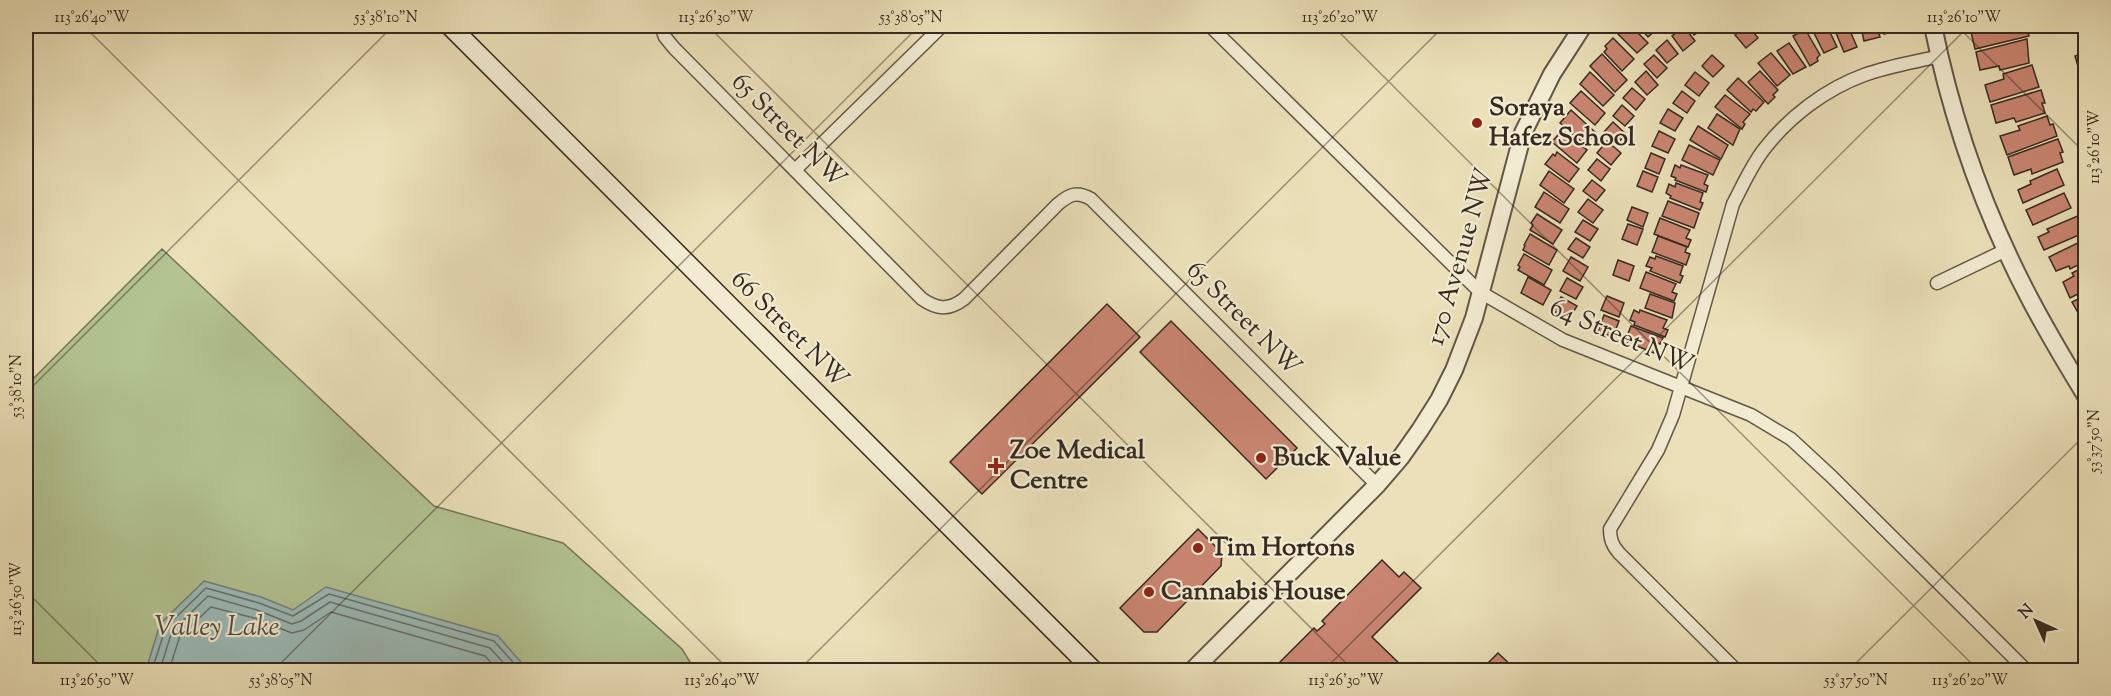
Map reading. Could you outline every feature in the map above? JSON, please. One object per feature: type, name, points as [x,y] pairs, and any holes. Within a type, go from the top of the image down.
[{"type":"main road","name":"66 Street NW","points":[[450,26],[1093,670]]},
{"type":"street","name":"65 Street NW","points":[[661,26],[665,37],[674,48],[922,299],[932,306],[954,307],[1058,204],[1073,194],[1082,194],[1091,199],[1377,485]]},
{"type":"street","points":[[795,170],[942,26]]},
{"type":"street","name":"64 Street NW","points":[[1210,26],[1480,292],[1563,340],[1751,415],[1791,440],[1832,477],[2026,670]]},
{"type":"street","name":"170 Avenue NW","points":[[1192,670],[1377,485],[1401,457],[1439,400],[1474,318],[1523,133],[1552,74],[1583,26]]},
{"type":"street","points":[[1933,26],[1966,148],[2006,250],[2030,300],[2085,396]]},
{"type":"street","points":[[1732,669],[1619,553],[1610,538],[1610,529],[1658,450],[1673,415],[1733,204],[1764,148],[1814,101],[1841,85],[1879,70],[1940,56]]},
{"type":"street","points":[[1937,283],[2006,250]]},
{"type":"green space","points":[[162,249],[434,506],[563,543],[682,649],[695,670],[26,670],[26,386]]},
{"type":"water","name":"Valley Lake","points":[[204,581],[261,597],[293,610],[326,587],[498,636],[528,670],[146,670],[160,624]]},
{"type":"building","points":[[1620,26],[1631,26],[1648,43],[1637,53],[1615,31]]},
{"type":"building","points":[[1638,26],[1658,26],[1659,27],[1648,37]]},
{"type":"building","points":[[1688,26],[1705,26],[1706,27],[1694,35]]},
{"type":"building","points":[[1748,26],[1758,38],[1746,48],[1735,35]]},
{"type":"building","points":[[1827,26],[1837,47],[1824,53],[1811,27]]},
{"type":"building","points":[[1833,26],[1848,26],[1857,47],[1844,52]]},
{"type":"building","points":[[1856,26],[1877,26],[1880,37],[1864,41],[1861,27],[1856,28]]},
{"type":"building","points":[[1882,26],[1898,26],[1899,30],[1884,34]]},
{"type":"building","points":[[1984,26],[2026,26],[2029,36],[1975,49],[1971,32],[1985,29]]},
{"type":"building","points":[[2086,26],[2086,49],[2084,50],[2076,28]]},
{"type":"building","points":[[1684,27],[1695,41],[1683,51],[1672,36]]},
{"type":"building","points":[[1805,29],[1820,55],[1817,58],[1818,61],[1810,66],[1793,36]]},
{"type":"building","points":[[1613,38],[1634,59],[1622,71],[1604,52],[1607,49],[1605,46]]},
{"type":"building","points":[[2027,39],[2029,63],[2000,70],[1999,66],[1980,70],[1976,52]]},
{"type":"building","points":[[1667,40],[1678,54],[1667,63],[1656,50]]},
{"type":"building","points":[[1789,43],[1806,67],[1793,74],[1777,51]]},
{"type":"building","points":[[1771,53],[1790,75],[1777,86],[1758,63]]},
{"type":"building","points":[[2086,53],[2086,79],[2082,80],[2075,56]]},
{"type":"building","points":[[1602,54],[1627,80],[1615,92],[1590,66]]},
{"type":"building","points":[[1654,55],[1667,68],[1657,78],[1644,64]]},
{"type":"building","points":[[1712,55],[1724,66],[1713,77],[1702,66]]},
{"type":"building","points":[[2032,65],[2039,87],[1990,102],[1985,85],[2004,79],[2003,74]]},
{"type":"building","points":[[1646,71],[1658,85],[1647,95],[1635,82]]},
{"type":"building","points":[[1760,71],[1778,90],[1768,104],[1748,82]]},
{"type":"building","points":[[1590,72],[1614,95],[1603,106],[1580,84]]},
{"type":"building","points":[[1695,72],[1709,83],[1699,96],[1685,85]]},
{"type":"building","points":[[1738,78],[1764,102],[1756,111],[1753,109],[1751,112],[1727,90]]},
{"type":"building","points":[[1632,88],[1645,99],[1636,110],[1623,98]]},
{"type":"building","points":[[2041,90],[2045,113],[2016,122],[2014,118],[1996,123],[1991,105]]},
{"type":"building","points":[[1581,91],[1605,113],[1595,125],[1570,103]]},
{"type":"building","points":[[1682,91],[1695,101],[1687,113],[1673,103]]},
{"type":"building","points":[[1725,95],[1750,114],[1743,122],[1745,124],[1742,129],[1715,107]]},
{"type":"building","points":[[1622,105],[1634,116],[1625,126],[1613,116]]},
{"type":"building","points":[[1668,109],[1683,118],[1675,131],[1660,123]]},
{"type":"building","points":[[1571,110],[1596,133],[1585,145],[1560,123]]},
{"type":"building","points":[[1717,114],[1740,129],[1733,145],[1708,128]]},
{"type":"building","points":[[2047,116],[2057,136],[2007,155],[2000,136],[2020,130],[2018,126]]},
{"type":"building","points":[[1613,122],[1626,134],[1617,144],[1604,132]]},
{"type":"building","points":[[1698,126],[1728,145],[1721,159],[1690,140]]},
{"type":"building","points":[[1562,130],[1587,150],[1577,163],[1552,142]]},
{"type":"building","points":[[1659,131],[1675,139],[1668,153],[1652,146]]},
{"type":"building","points":[[2058,139],[2063,152],[2060,153],[2063,162],[2032,174],[2031,169],[2014,175],[2008,157]]},
{"type":"building","points":[[1607,141],[1621,153],[1611,165],[1597,153]]},
{"type":"building","points":[[1689,145],[1720,160],[1713,175],[1682,160]]},
{"type":"building","points":[[1557,152],[1579,169],[1569,182],[1545,164]]},
{"type":"building","points":[[1651,153],[1665,159],[1659,174],[1645,168]]},
{"type":"building","points":[[1597,159],[1610,169],[1601,181],[1588,170]]},
{"type":"building","points":[[1675,165],[1708,175],[1704,184],[1708,186],[1706,192],[1675,180],[1676,178],[1671,176]]},
{"type":"building","points":[[2057,169],[2064,185],[2023,203],[2018,190],[2031,184],[2030,181]]},
{"type":"building","points":[[1549,171],[1574,189],[1564,203],[1540,185]]},
{"type":"building","points":[[1643,171],[1658,177],[1652,192],[1637,186]]},
{"type":"building","points":[[1592,180],[1605,190],[1596,201],[1583,191]]},
{"type":"building","points":[[1676,183],[1703,193],[1700,210],[1670,198],[1671,196],[1666,193],[1669,184],[1675,187]]},
{"type":"building","points":[[1544,192],[1569,209],[1560,223],[1535,207]]},
{"type":"building","points":[[2064,193],[2071,208],[2033,225],[2026,210]]},
{"type":"building","points":[[1588,199],[1603,210],[1593,223],[1578,212]]},
{"type":"building","points":[[1668,201],[1699,213],[1694,228],[1662,216]]},
{"type":"building","points":[[1632,207],[1648,213],[1643,227],[1627,220]]},
{"type":"building","points":[[1537,214],[1562,230],[1553,244],[1530,230],[1533,225],[1531,223]]},
{"type":"building","points":[[2080,215],[2086,232],[2044,250],[2038,237],[2049,232],[2047,229]]},
{"type":"building","points":[[1660,218],[1690,230],[1686,238],[1691,240],[1688,247],[1654,234]]},
{"type":"building","points":[[1583,220],[1598,229],[1590,241],[1575,232]]},
{"type":"building","points":[[1628,224],[1643,229],[1637,245],[1622,239]]},
{"type":"building","points":[[1530,234],[1557,250],[1549,265],[1523,250]]},
{"type":"building","points":[[1658,236],[1687,247],[1685,252],[1690,254],[1686,265],[1652,252]]},
{"type":"building","points":[[1576,238],[1590,247],[1583,258],[1568,249]]},
{"type":"building","points":[[2086,239],[2086,261],[2070,269],[2069,266],[2056,271],[2049,257]]},
{"type":"building","points":[[1524,254],[1552,270],[1544,285],[1518,270]]},
{"type":"building","points":[[1656,256],[1683,266],[1680,283],[1650,271],[1652,268],[1646,266],[1650,257],[1655,259]]},
{"type":"building","points":[[1571,257],[1588,267],[1580,281],[1563,271]]},
{"type":"building","points":[[1618,260],[1634,266],[1629,281],[1613,275]]},
{"type":"building","points":[[2086,266],[2086,290],[2070,298],[2063,282],[2074,276],[2072,273]]},
{"type":"building","points":[[1646,272],[1676,284],[1672,292],[1677,294],[1674,301],[1640,288]]},
{"type":"building","points":[[1528,277],[1551,290],[1543,305],[1521,293]]},
{"type":"building","points":[[1567,278],[1583,287],[1576,299],[1560,291]]},
{"type":"building","points":[[1650,294],[1675,303],[1672,318],[1645,308]]},
{"type":"building","points":[[2086,295],[2086,315],[2081,318],[2072,302]]},
{"type":"building","points":[[1607,296],[1624,303],[1619,317],[1601,310]]},
{"type":"building","points":[[1561,297],[1577,306],[1569,319],[1553,311]]},
{"type":"building","points":[[1107,304],[1140,337],[982,494],[950,462]]},
{"type":"building","points":[[1634,310],[1667,320],[1663,328],[1668,330],[1665,337],[1634,325],[1635,322],[1630,320]]},
{"type":"building","points":[[1604,315],[1619,321],[1613,337],[1598,331]]},
{"type":"building","points":[[1171,321],[1297,448],[1266,479],[1140,352]]},
{"type":"building","points":[[1631,326],[1663,338],[1660,344],[1657,343],[1654,353],[1625,341]]},
{"type":"building","points":[[1198,529],[1222,553],[1221,566],[1157,632],[1144,632],[1120,608]]},
{"type":"building","points":[[1382,560],[1399,577],[1404,572],[1421,588],[1372,637],[1406,670],[1272,670],[1314,628],[1317,631],[1325,624],[1322,621]]},
{"type":"building","points":[[1498,653],[1516,670],[1495,670],[1488,663]]},
{"type":"building","points":[[1473,664],[1480,670],[1467,670]]},
{"type":"building","points":[[1488,664],[1494,670],[1481,670]]},
{"type":"place","name":"Soraya Hafez School","points":[[1477,123]]},
{"type":"place","name":"Buck Value","points":[[1261,458]]},
{"type":"place","name":"Zoe Medical Centre","points":[[996,466]]},
{"type":"place","name":"Tim Hortons","points":[[1198,548]]},
{"type":"place","name":"Cannabis House","points":[[1149,592]]}]
